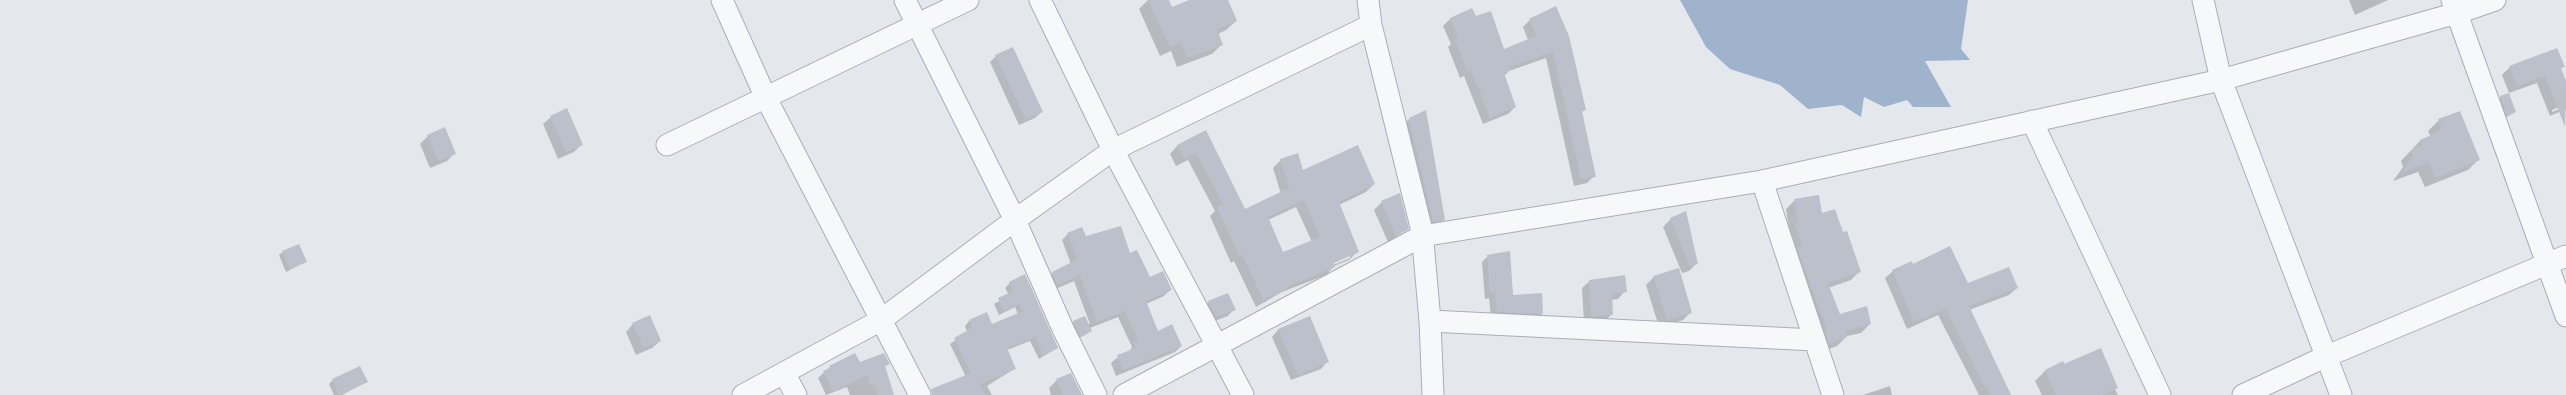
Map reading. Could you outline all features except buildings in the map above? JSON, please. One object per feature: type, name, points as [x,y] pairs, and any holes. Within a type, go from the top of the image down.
[{"type":"street","points":[[722,0],[766,98],[920,395]]},
{"type":"street","points":[[906,0],[917,26],[1014,220],[1063,329],[1096,395]]},
{"type":"street","points":[[667,145],[968,0]]},
{"type":"street","points":[[1040,0],[1113,150],[1218,344],[1243,395]]},
{"type":"street","points":[[1368,0],[1371,25],[1422,236],[1430,321],[1433,395]]},
{"type":"street","points":[[2203,0],[2221,80],[2341,395]]},
{"type":"street","points":[[1124,395],[1422,236],[1762,181],[2221,80],[2455,7],[2495,0]]},
{"type":"street","points":[[2455,7],[2566,316]]},
{"type":"street","points":[[743,395],[881,320],[1014,220],[1113,150],[1371,25]]},
{"type":"street","points":[[2032,121],[2160,395]]},
{"type":"street","points":[[1762,181],[1833,395]]},
{"type":"street","points":[[2243,395],[2327,356],[2566,256]]},
{"type":"street","points":[[1430,321],[1815,340]]},
{"type":"street","points":[[784,373],[796,395]]},
{"type":"water","points":[[1680,0],[1968,0],[1961,49],[1970,60],[1925,61],[1951,107],[1913,107],[1907,100],[1884,107],[1864,97],[1861,117],[1842,105],[1808,109],[1780,85],[1730,69],[1706,47]]}]
